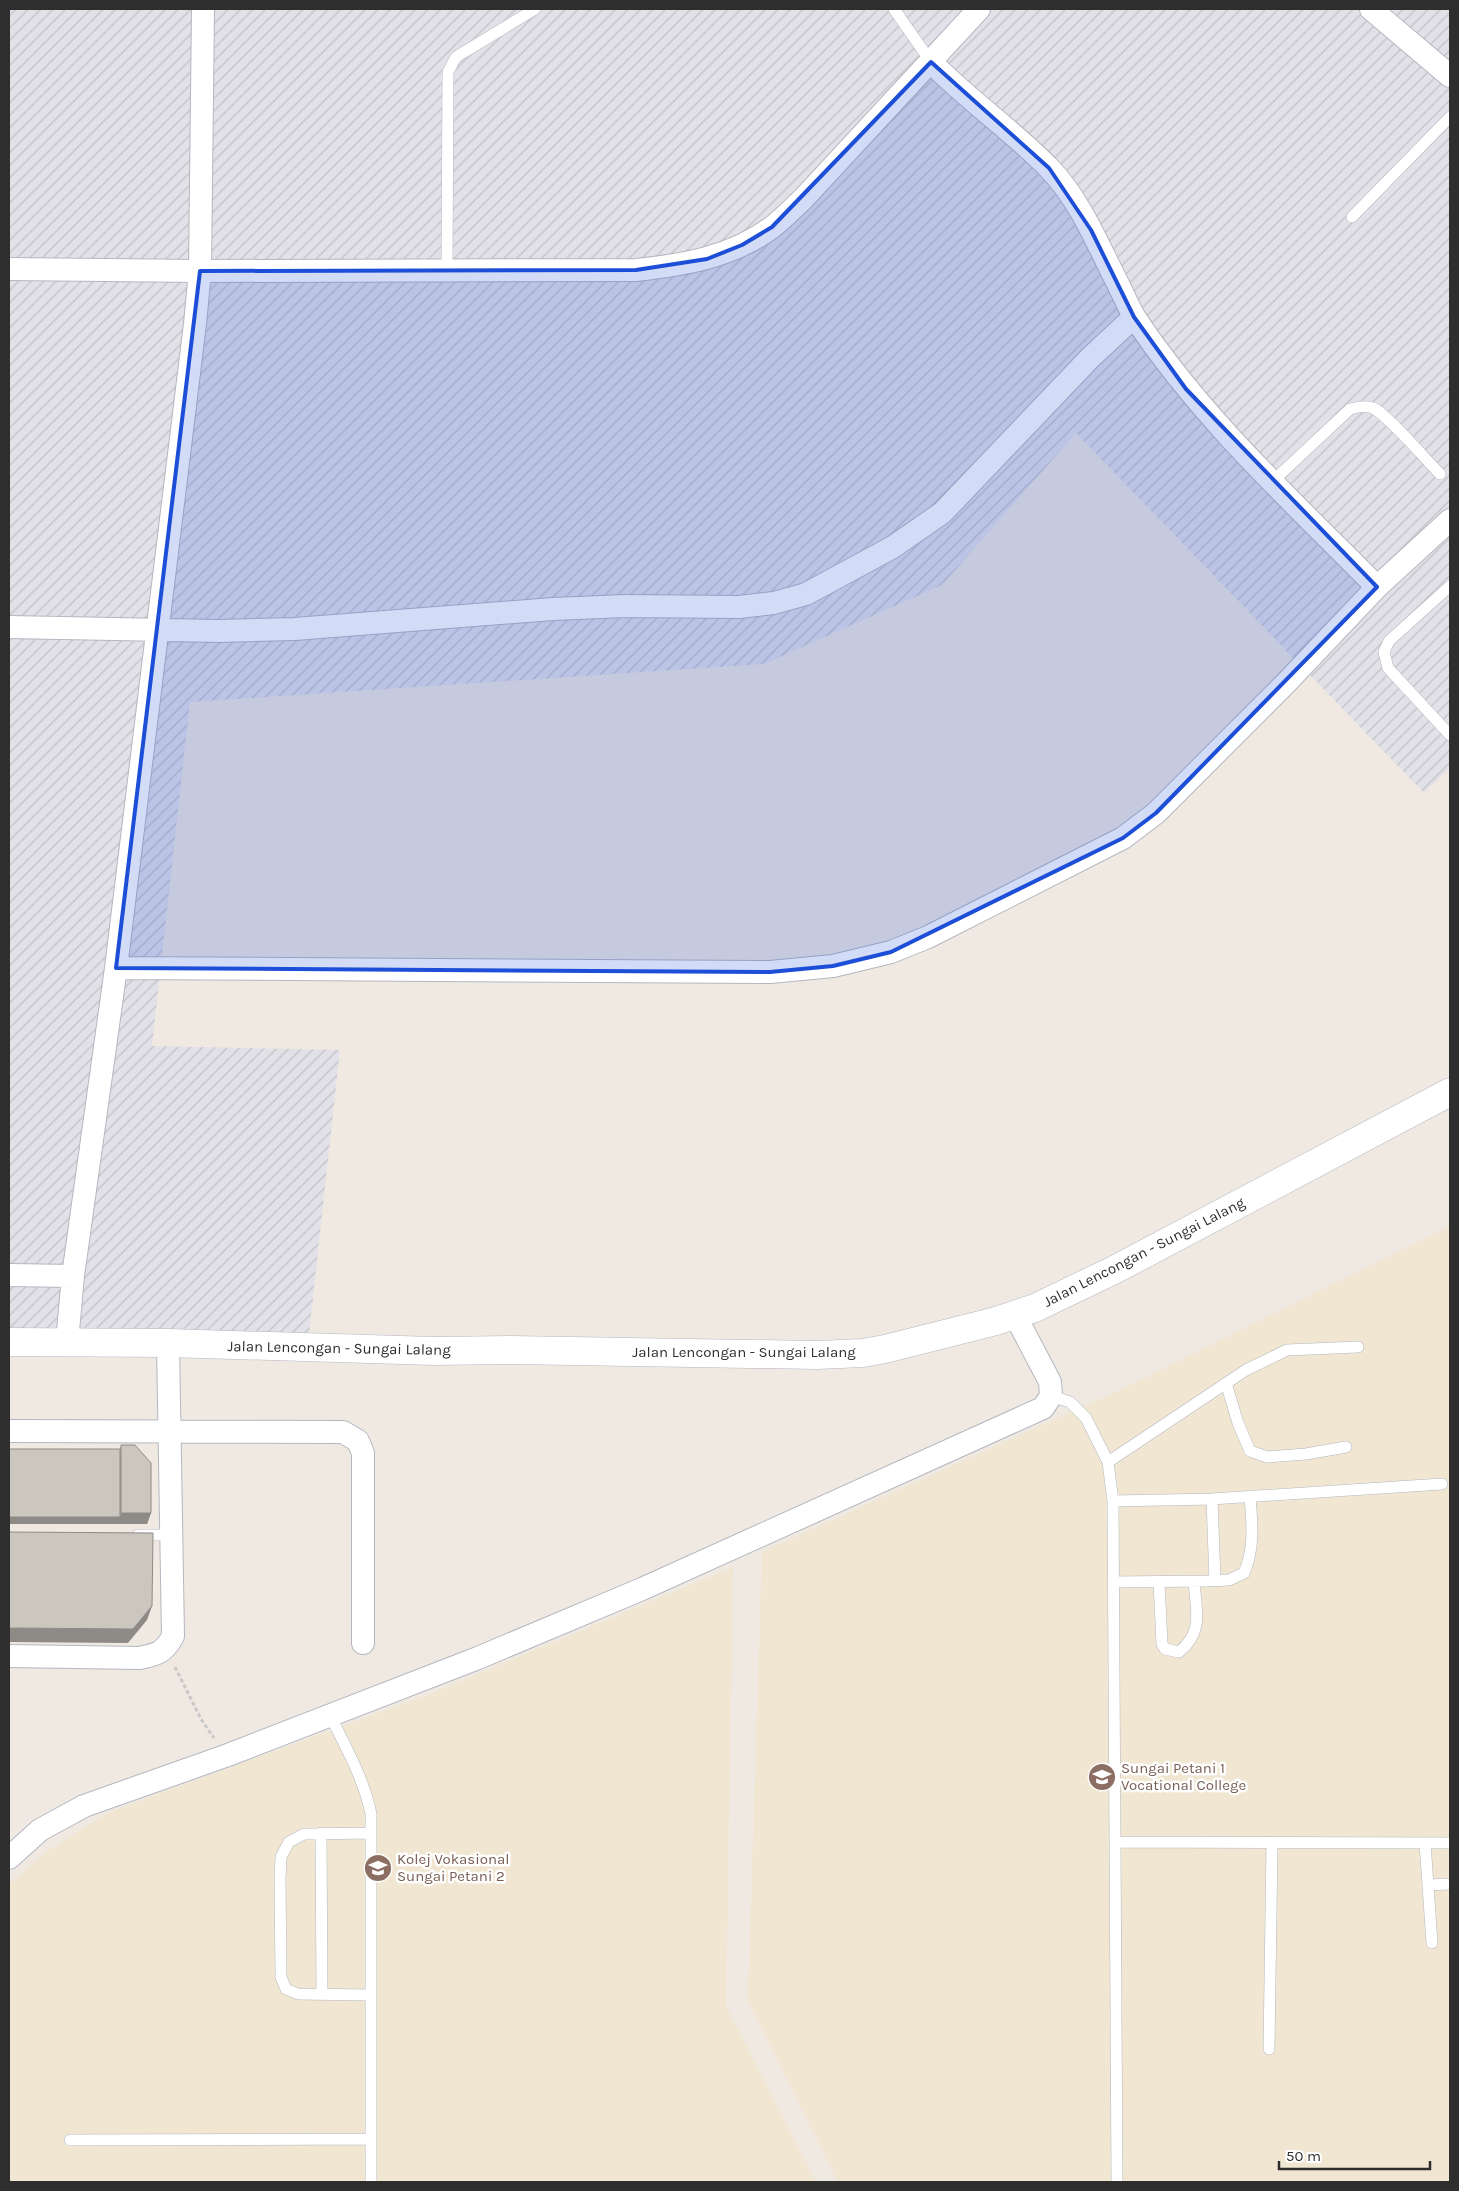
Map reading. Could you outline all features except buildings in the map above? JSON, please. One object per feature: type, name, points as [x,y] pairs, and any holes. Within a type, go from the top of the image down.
[{"type":"street","points":[[67,1342],[73,1276],[116,968],[186,400],[200,271],[203,9]]},
{"type":"street","points":[[9,269],[200,271],[636,270],[678,266],[707,259],[742,245],[772,227],[803,198],[931,62],[978,9]]},
{"type":"street","points":[[1370,9],[1450,76]]},
{"type":"street","points":[[931,62],[953,84],[1049,168],[1070,195],[1091,230],[1134,317],[1186,389],[1377,588]]},
{"type":"street","points":[[9,627],[218,631],[295,628],[543,610],[626,606],[739,607],[774,603],[806,594],[893,547],[942,513],[1090,358],[1134,317]]},
{"type":"street","points":[[116,968],[146,970],[770,972],[833,966],[891,952],[928,937],[1124,838],[1162,806],[1286,683],[1377,588],[1449,525]]},
{"type":"street","name":"Jalan Lencongan - Sungai Lalang","points":[[9,1342],[168,1343],[434,1351],[840,1354],[885,1349],[1015,1315],[1083,1286],[1450,1092]]},
{"type":"street","points":[[9,1275],[73,1276]]},
{"type":"street","points":[[9,1858],[40,1830],[84,1806],[228,1755],[478,1658],[642,1589],[1042,1408],[1051,1396],[1050,1382],[1015,1315]]},
{"type":"street","points":[[9,1656],[140,1658],[155,1654],[166,1648],[173,1636],[168,1431],[168,1343]]},
{"type":"street","points":[[9,1431],[343,1432],[358,1441],[363,1452],[363,1642]]},
{"type":"lane","points":[[446,270],[448,72],[456,57],[535,9]]},
{"type":"lane","points":[[894,9],[931,62]]},
{"type":"lane","points":[[1352,217],[1450,117]]},
{"type":"lane","points":[[1273,481],[1350,408],[1360,406],[1372,408],[1384,416],[1440,474]]},
{"type":"lane","points":[[1450,586],[1389,641],[1384,652],[1388,668],[1450,735]]},
{"type":"lane","points":[[1108,1462],[1246,1370],[1287,1350],[1358,1347]]},
{"type":"lane","points":[[1226,1383],[1241,1431],[1250,1451],[1267,1457],[1306,1454],[1346,1446]]},
{"type":"lane","points":[[1051,1396],[1070,1402],[1086,1418],[1108,1462],[1113,1501],[1117,2182]]},
{"type":"lane","points":[[1113,1501],[1212,1499],[1442,1484]]},
{"type":"lane","points":[[1113,1582],[1215,1581],[1229,1580],[1244,1573],[1251,1557],[1253,1530],[1250,1496]]},
{"type":"lane","points":[[1212,1499],[1215,1581]]},
{"type":"lane","points":[[124,1535],[171,1535]]},
{"type":"lane","points":[[1158,1582],[1162,1644],[1165,1649],[1179,1652],[1193,1638],[1196,1630],[1194,1582]]},
{"type":"lane","points":[[330,1715],[367,1794],[371,1814],[371,2182]]},
{"type":"lane","points":[[321,1833],[322,1994]]},
{"type":"lane","points":[[370,1995],[298,1994],[286,1989],[281,1977],[280,1904],[281,1857],[289,1842],[304,1834],[371,1833]]},
{"type":"lane","points":[[1115,1842],[1272,1844],[1450,1843]]},
{"type":"lane","points":[[1425,1843],[1432,1943]]},
{"type":"lane","points":[[1269,2049],[1272,1844]]},
{"type":"lane","points":[[1428,1885],[1450,1884]]},
{"type":"lane","points":[[70,2140],[371,2139]]},
{"type":"path","points":[[166,1648],[201,1719],[228,1755]]},
{"type":"highlighted area","points":[[931,62],[1049,168],[1091,230],[1134,317],[1186,389],[1377,587],[1156,813],[1123,838],[891,952],[833,966],[770,972],[116,968],[200,271],[636,270],[707,259],[742,245],[772,227]]},
{"type":"shaded area","points":[[9,9],[1450,9],[1450,768],[1424,793],[1076,433],[942,585],[764,664],[190,702],[152,1046],[340,1050],[307,1352],[9,1346]]},
{"type":"shaded area","name":"Sungai Petani 1 Vocational College","points":[[1450,1226],[1450,2182],[838,2182],[748,2001],[762,1552],[1133,1384]]},
{"type":"shaded area","name":"Kolej Vokasional Sungai Petani 2","points":[[733,1567],[726,2006],[816,2182],[9,2182],[9,1885],[46,1852],[110,1812],[435,1692]]},
{"type":"place","name":"Sungai Petani 1 Vocational College","points":[[1102,1777]]},
{"type":"place","name":"Kolej Vokasional Sungai Petani 2","points":[[378,1868]]}]
